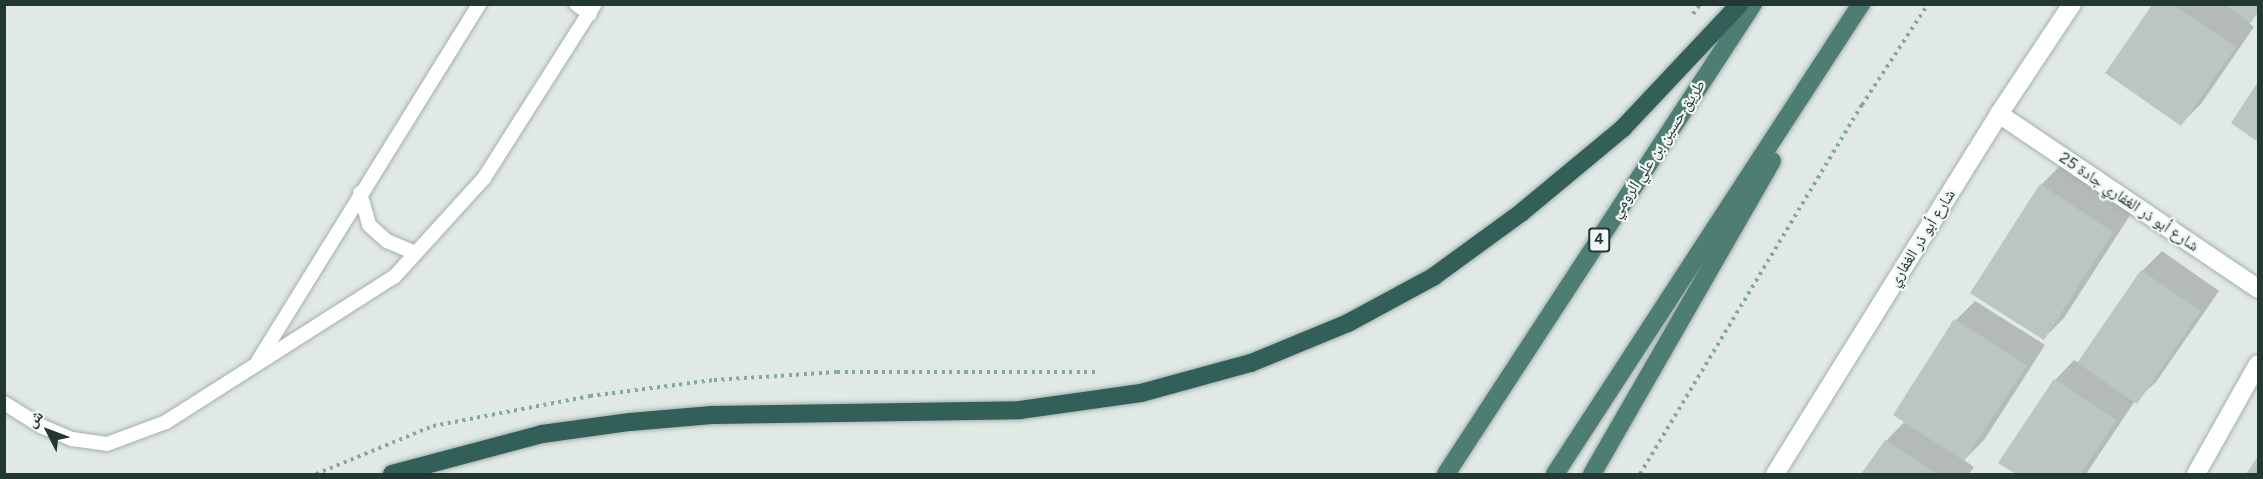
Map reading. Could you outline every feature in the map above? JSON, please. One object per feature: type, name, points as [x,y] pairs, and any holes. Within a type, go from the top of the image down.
[{"type":"highway","points":[[392,474],[542,434],[630,422],[712,415],[1020,410],[1141,393],[1251,363],[1347,323],[1433,277],[1513,219],[1623,128],[1740,4]]},
{"type":"highway","name":"طريق حسين بن علي الرومي","points":[[1446,474],[1753,4]]},
{"type":"highway","points":[[1555,474],[1862,4]]},
{"type":"highway","points":[[1592,474],[1862,4]]},
{"type":"street","name":"شارع أبو ذر الغفاري","points":[[1775,474],[1999,114],[2072,4]]},
{"type":"street","name":"شارع أبو ذر الغفاري جادة 25","points":[[1999,114],[2259,289]]},
{"type":"street","points":[[2196,474],[2259,364]]},
{"type":"lane","points":[[255,365],[479,4]]},
{"type":"lane","points":[[4,404],[41,426],[72,439],[107,444],[166,422],[394,277],[484,178],[592,9],[576,4]]},
{"type":"lane","points":[[360,193],[369,225],[387,242],[415,253]]},
{"type":"path","points":[[1688,21],[1700,4]]},
{"type":"path","points":[[1640,474],[1862,105],[1928,4]]},
{"type":"path","points":[[316,474],[433,426],[612,393],[714,380],[837,372],[1099,372]]},
{"type":"building","points":[[2223,4],[2258,4],[2258,11],[2251,23]]},
{"type":"building","points":[[2152,5],[2174,5],[2236,47],[2181,126],[2105,73]]},
{"type":"building","points":[[2258,82],[2258,142],[2231,123]]},
{"type":"building","points":[[2040,184],[2113,232],[2044,340],[1970,293]]},
{"type":"building","points":[[2141,270],[2201,311],[2137,404],[2077,363]]},
{"type":"building","points":[[1954,319],[2027,365],[1964,461],[1893,415]]},
{"type":"building","points":[[2054,379],[2117,420],[2081,474],[2016,474],[1998,463]]},
{"type":"building","points":[[1885,440],[1937,474],[1861,474]]},
{"type":"building","points":[[2258,456],[2258,474],[2246,474]]}]
